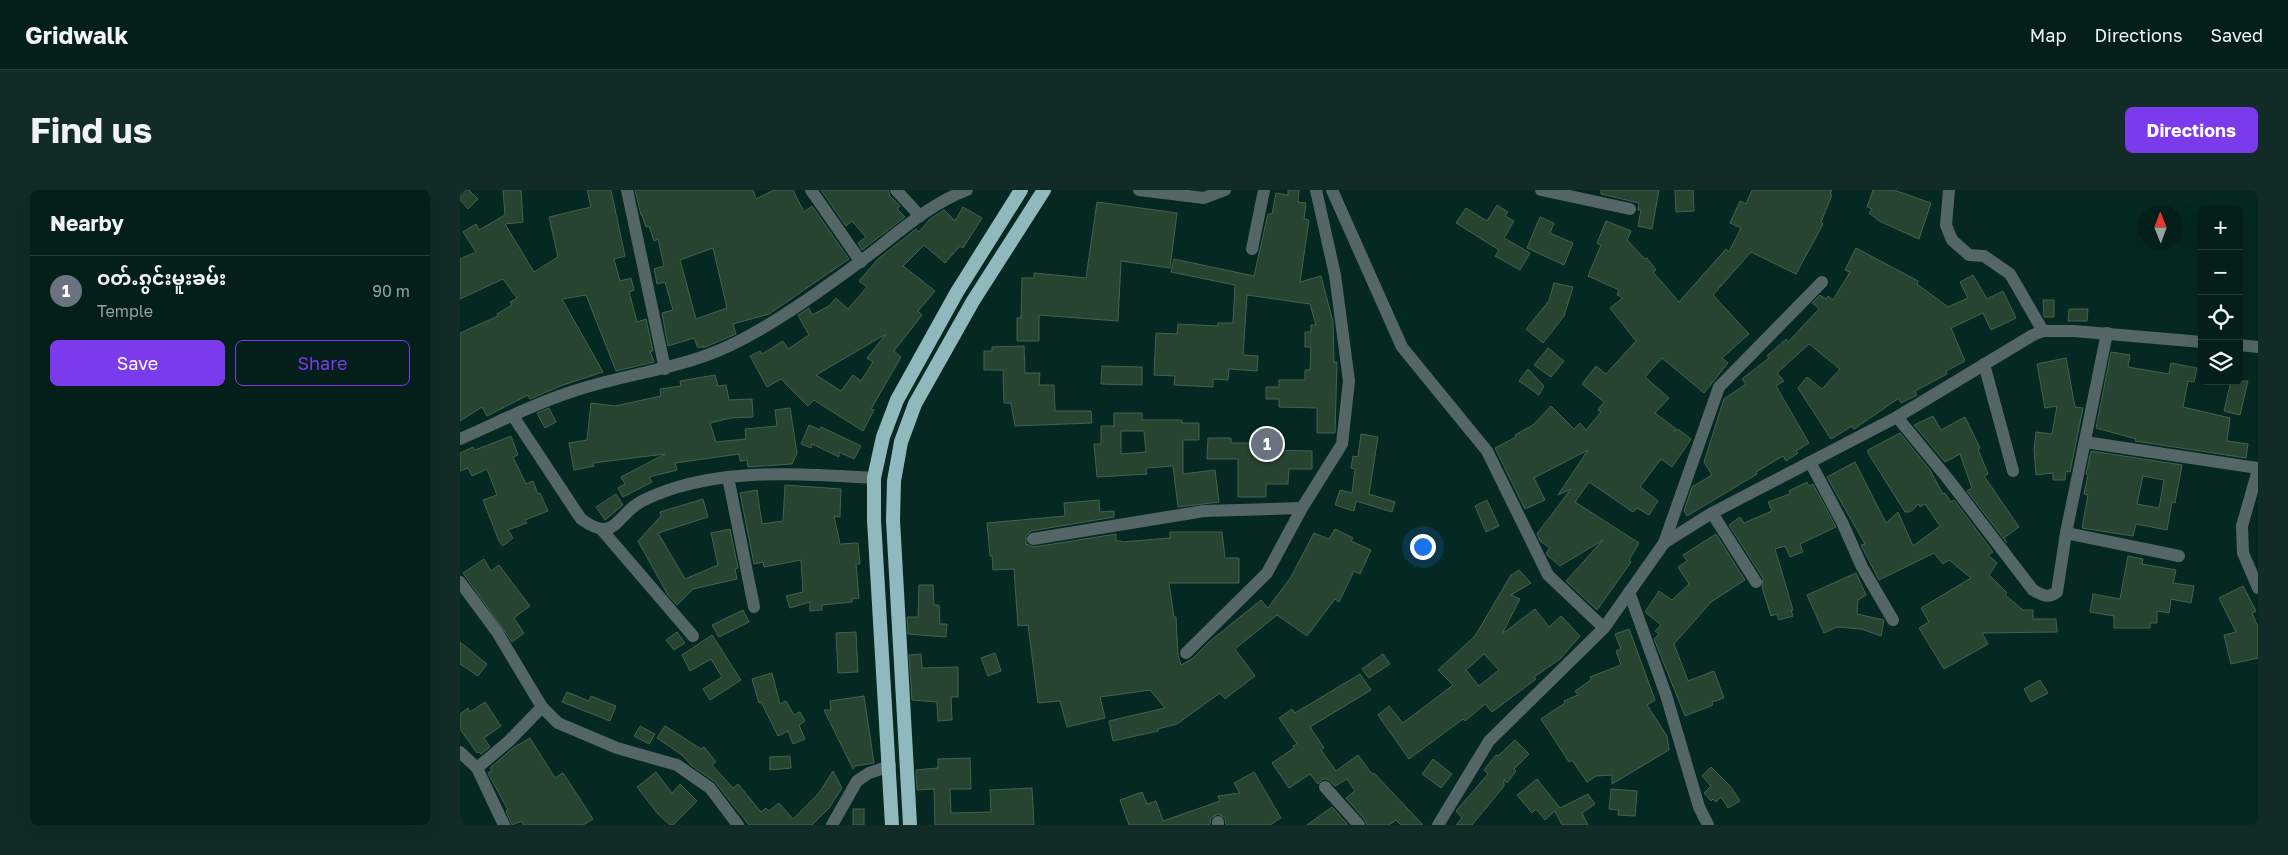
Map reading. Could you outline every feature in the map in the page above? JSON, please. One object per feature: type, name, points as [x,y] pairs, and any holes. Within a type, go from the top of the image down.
[{"type":"highway","points":[[910,825],[893,520],[894,481],[901,442],[914,404],[968,310],[1044,190]]},
{"type":"highway","points":[[892,825],[874,520],[874,478],[883,437],[897,400],[957,292],[1017,192]]},
{"type":"street","points":[[627,190],[665,369]]},
{"type":"street","points":[[811,190],[861,262]]},
{"type":"street","points":[[896,190],[920,216]]},
{"type":"street","points":[[460,439],[572,391],[665,369],[713,355],[744,339],[861,262],[920,216],[952,196],[967,190]]},
{"type":"street","points":[[1139,190],[1204,198],[1225,190]]},
{"type":"street","points":[[1252,249],[1264,190]]},
{"type":"street","points":[[1186,653],[1267,573],[1302,508],[1342,444],[1349,381],[1334,275],[1316,190]]},
{"type":"street","points":[[1332,190],[1402,347],[1487,451],[1548,575],[1604,628]]},
{"type":"street","points":[[1540,190],[1630,208]]},
{"type":"street","points":[[1949,190],[1946,225],[1952,240],[1969,255],[1984,256],[2010,274],[2043,331]]},
{"type":"street","points":[[1438,825],[1489,741],[1604,628],[1664,543],[1719,387],[1822,282]]},
{"type":"street","points":[[1664,543],[1712,513],[1897,417],[2033,335],[2043,331],[2074,331],[2198,342]]},
{"type":"street","points":[[1897,417],[1948,479],[2033,590],[2046,597],[2057,592],[2066,533],[2107,334]]},
{"type":"street","points":[[2243,345],[2258,347]]},
{"type":"street","points":[[1984,364],[2013,471]]},
{"type":"street","points":[[513,416],[581,519],[594,528],[602,530],[611,528],[642,500],[680,486],[728,477],[801,474],[874,478]]},
{"type":"street","points":[[2085,442],[2258,469],[2255,490],[2242,526],[2243,553],[2258,588]]},
{"type":"street","points":[[1810,462],[1842,522],[1862,567],[1893,620]]},
{"type":"street","points":[[728,477],[754,607]]},
{"type":"street","points":[[1033,539],[1204,511],[1302,508]]},
{"type":"street","points":[[1712,513],[1756,582]]},
{"type":"street","points":[[602,530],[692,636]]},
{"type":"street","points":[[2066,533],[2179,556]]},
{"type":"street","points":[[460,582],[497,632],[542,707],[558,723],[617,748],[677,765],[710,788],[738,825]]},
{"type":"street","points":[[1629,592],[1666,694],[1699,807],[1708,825]]},
{"type":"street","points":[[477,768],[510,741],[542,707]]},
{"type":"street","points":[[460,752],[477,768],[504,825]]},
{"type":"street","points":[[832,825],[857,781],[869,773],[890,766]]},
{"type":"street","points":[[1326,787],[1360,825]]},
{"type":"building","points":[[460,190],[469,190],[478,199],[468,209],[460,200]]},
{"type":"building","points":[[503,190],[521,190],[523,222],[505,224],[534,272],[558,257],[549,217],[591,207],[587,190],[611,190],[625,256],[614,259],[620,281],[631,278],[634,290],[629,292],[637,322],[646,319],[653,351],[650,351],[654,362],[616,371],[586,295],[562,299],[603,372],[563,385],[530,399],[528,395],[487,416],[482,407],[460,421],[460,333],[498,316],[497,314],[512,305],[510,302],[517,298],[503,279],[460,299],[460,259],[476,252],[463,232],[476,224],[479,230],[505,215]]},
{"type":"building","points":[[635,190],[753,190],[756,199],[774,190],[793,190],[804,212],[812,206],[849,259],[769,314],[733,324],[736,334],[703,348],[703,346],[698,348],[694,338],[668,346],[662,313],[673,310],[665,282],[657,284],[654,269],[664,266],[658,239],[654,241],[649,226],[646,227]],"holes":[[[713,248],[727,308],[696,319],[680,260]]]},
{"type":"building","points":[[821,190],[888,190],[890,196],[900,206],[897,209],[905,217],[862,250],[858,243],[866,237],[852,221],[846,226]]},
{"type":"building","points":[[1288,190],[1299,190],[1298,202],[1306,203],[1304,219],[1309,220],[1300,282],[1321,276],[1333,322],[1334,362],[1337,362],[1335,433],[1317,433],[1317,408],[1279,407],[1279,399],[1266,399],[1266,387],[1279,387],[1279,380],[1305,380],[1305,370],[1310,370],[1311,347],[1305,347],[1305,332],[1311,332],[1311,325],[1316,325],[1310,304],[1247,295],[1243,355],[1258,356],[1257,371],[1229,369],[1228,380],[1213,379],[1213,387],[1174,385],[1175,376],[1154,375],[1156,333],[1177,334],[1178,324],[1218,326],[1218,323],[1233,323],[1235,285],[1171,272],[1174,259],[1254,276],[1268,214],[1272,214],[1276,193],[1288,195]]},
{"type":"building","points":[[1601,190],[1659,190],[1652,229],[1638,226],[1641,210],[1638,210],[1639,203],[1601,194]]},
{"type":"building","points":[[1675,190],[1693,190],[1694,211],[1676,212]]},
{"type":"building","points":[[1752,190],[1832,190],[1830,194],[1832,195],[1821,222],[1823,224],[1796,274],[1751,252],[1713,295],[1749,334],[1722,358],[1728,363],[1704,393],[1662,358],[1645,377],[1669,398],[1655,413],[1676,429],[1673,432],[1678,429],[1691,439],[1672,467],[1661,459],[1640,487],[1658,501],[1649,515],[1637,508],[1633,512],[1589,482],[1575,502],[1639,543],[1629,560],[1631,562],[1597,610],[1566,581],[1603,540],[1560,566],[1548,556],[1546,553],[1550,548],[1540,541],[1537,534],[1571,489],[1558,495],[1588,450],[1534,478],[1545,500],[1525,509],[1495,448],[1533,425],[1551,406],[1574,429],[1580,423],[1586,430],[1601,412],[1598,410],[1604,402],[1582,384],[1596,366],[1606,374],[1636,341],[1610,308],[1623,298],[1617,295],[1619,290],[1588,276],[1601,245],[1597,243],[1606,221],[1631,231],[1627,240],[1645,259],[1647,258],[1656,270],[1653,272],[1679,302],[1726,249],[1729,252],[1741,228],[1730,223],[1740,201],[1746,204]]},
{"type":"building","points":[[1873,190],[1894,190],[1931,203],[1919,239],[1879,221],[1869,213],[1872,209],[1867,207]]},
{"type":"building","points":[[1097,202],[1177,213],[1170,268],[1121,261],[1118,321],[1039,315],[1039,341],[1017,341],[1017,318],[1021,318],[1022,278],[1034,278],[1034,273],[1086,278]]},
{"type":"building","points":[[1497,205],[1508,212],[1505,216],[1514,221],[1504,238],[1530,253],[1520,270],[1495,256],[1499,250],[1456,223],[1466,208],[1487,221]]},
{"type":"building","points":[[963,207],[982,218],[963,248],[960,246],[945,263],[924,245],[903,266],[935,291],[918,311],[922,315],[894,351],[901,357],[871,409],[874,410],[863,431],[814,400],[808,406],[781,379],[767,387],[750,356],[760,351],[762,354],[783,341],[788,349],[809,335],[798,315],[809,308],[812,315],[829,306],[836,298],[848,309],[867,287],[859,281],[878,259],[916,229],[919,232],[930,219],[944,210],[955,221]],"holes":[[[886,334],[867,358],[873,362],[861,381],[853,375],[841,391],[816,375]]]},
{"type":"building","points":[[1540,217],[1554,223],[1550,233],[1573,243],[1564,265],[1527,248]]},
{"type":"building","points":[[1856,248],[1918,281],[1917,284],[1948,307],[1968,298],[1960,282],[1973,275],[1987,299],[2003,291],[2016,318],[1991,330],[1983,313],[1951,328],[1965,361],[1946,371],[1947,374],[1915,391],[1917,395],[1901,403],[1899,398],[1854,429],[1852,426],[1831,439],[1798,388],[1807,377],[1822,389],[1840,369],[1809,344],[1777,373],[1784,381],[1776,386],[1809,443],[1796,451],[1798,453],[1786,461],[1783,456],[1687,516],[1684,511],[1692,487],[1712,475],[1704,462],[1724,399],[1746,384],[1742,379],[1769,358],[1767,356],[1786,339],[1788,342],[1818,310],[1819,308],[1812,303],[1820,295],[1826,299],[1828,296],[1833,300],[1850,272],[1845,270]]},
{"type":"building","points":[[1554,283],[1573,287],[1564,316],[1543,343],[1526,329],[1549,301]]},
{"type":"building","points":[[2043,300],[2054,300],[2054,317],[2044,317]]},
{"type":"building","points":[[2069,309],[2088,309],[2087,321],[2068,321]]},
{"type":"building","points":[[1024,346],[1025,373],[1040,373],[1039,385],[1054,385],[1055,411],[1091,411],[1092,423],[1015,426],[1011,403],[1004,403],[1003,370],[984,370],[984,351],[992,351],[992,347]]},
{"type":"building","points":[[1548,348],[1564,361],[1551,377],[1534,365]]},
{"type":"building","points":[[2111,352],[2130,355],[2128,367],[2169,374],[2171,363],[2197,368],[2194,382],[2188,381],[2183,407],[2230,418],[2227,441],[2248,444],[2246,458],[2135,441],[2136,439],[2096,428]]},
{"type":"building","points":[[2066,358],[2075,407],[2083,408],[2070,472],[2066,471],[2065,480],[2053,480],[2053,473],[2036,475],[2034,450],[2036,432],[2052,434],[2057,406],[2045,408],[2037,364]]},
{"type":"building","points":[[1102,366],[1142,367],[1142,385],[1101,384]]},
{"type":"building","points":[[1528,369],[1544,386],[1539,395],[1519,381]]},
{"type":"building","points":[[715,375],[718,386],[726,385],[729,400],[752,399],[753,417],[731,418],[710,423],[716,442],[746,439],[745,429],[777,426],[775,410],[790,408],[797,453],[792,464],[748,467],[747,460],[740,461],[739,454],[675,463],[677,470],[649,477],[652,482],[623,497],[618,488],[625,484],[621,477],[665,454],[593,463],[594,466],[574,470],[569,443],[587,440],[591,403],[615,406],[661,396],[660,389],[681,386],[680,381]]},
{"type":"building","points":[[2243,381],[2248,381],[2240,415],[2224,411],[2230,385],[2243,385]]},
{"type":"building","points":[[549,408],[556,422],[545,428],[537,413]]},
{"type":"building","points":[[1114,413],[1142,413],[1142,420],[1182,420],[1182,423],[1199,423],[1199,440],[1183,440],[1183,474],[1215,470],[1219,502],[1178,507],[1173,466],[1146,468],[1147,474],[1097,477],[1094,444],[1101,444],[1101,426],[1114,426]],"holes":[[[1121,431],[1144,431],[1146,452],[1121,454]]]},
{"type":"building","points":[[1933,416],[1941,430],[1965,417],[1980,448],[1978,449],[1988,474],[1984,476],[2019,527],[2004,538],[2007,543],[1967,491],[1972,488],[1960,454],[1945,462],[1914,425]]},
{"type":"building","points":[[809,425],[820,430],[821,427],[861,446],[854,459],[839,452],[839,457],[812,444],[811,448],[801,444]]},
{"type":"building","points":[[1900,433],[1930,470],[1943,494],[1945,493],[1951,502],[1954,500],[1993,552],[1988,555],[1997,563],[1989,575],[2007,593],[2005,595],[2023,610],[2033,610],[2033,619],[2056,619],[2057,632],[1982,633],[1988,644],[1944,669],[1919,628],[1929,622],[1921,608],[1971,578],[1949,560],[1943,564],[1934,553],[1879,580],[1861,545],[1865,544],[1827,477],[1855,462],[1886,523],[1898,512],[1913,546],[1940,526],[1925,504],[1920,507],[1919,504],[1910,512],[1905,512],[1868,453],[1868,450]]},
{"type":"building","points":[[1361,434],[1378,437],[1369,494],[1395,502],[1392,512],[1356,501],[1354,511],[1335,505],[1340,490],[1352,493],[1355,469],[1351,468],[1353,456],[1358,457]]},
{"type":"building","points":[[511,436],[518,455],[513,457],[526,484],[533,481],[548,511],[525,520],[527,523],[508,530],[513,538],[503,546],[499,541],[483,500],[497,495],[487,469],[472,476],[468,468],[460,471],[460,453],[473,447],[475,450]]},
{"type":"building","points":[[1208,438],[1231,438],[1231,443],[1260,443],[1260,450],[1312,451],[1312,469],[1289,469],[1288,484],[1266,484],[1266,497],[1238,497],[1238,459],[1207,459]]},
{"type":"building","points":[[2091,451],[2182,465],[2175,503],[2172,502],[2167,530],[2136,524],[2133,536],[2082,528],[2088,495],[2084,494],[2088,475],[2086,474]],"holes":[[[2143,476],[2164,480],[2159,508],[2137,504]]]},
{"type":"building","points":[[1807,482],[1809,486],[1813,484],[1836,527],[1800,544],[1803,552],[1790,557],[1785,546],[1775,549],[1793,610],[1791,610],[1793,616],[1779,620],[1777,614],[1771,616],[1762,587],[1763,578],[1729,525],[1740,517],[1744,523],[1772,511],[1768,502],[1790,494],[1789,491]]},
{"type":"building","points":[[785,485],[841,489],[840,517],[834,516],[840,544],[858,543],[860,564],[856,564],[859,598],[852,599],[852,602],[822,605],[822,610],[810,611],[810,602],[790,608],[786,596],[803,592],[801,560],[764,567],[763,562],[754,564],[740,493],[757,490],[762,524],[783,521]]},
{"type":"building","points":[[616,494],[623,505],[605,520],[596,507]]},
{"type":"building","points":[[703,499],[708,517],[658,533],[685,579],[718,565],[711,533],[730,529],[738,568],[735,569],[737,579],[693,589],[677,605],[668,595],[638,541],[661,516],[660,512]]},
{"type":"building","points":[[1099,500],[1100,512],[1114,511],[1114,517],[1031,531],[1026,536],[1026,544],[1034,547],[1116,534],[1116,541],[1122,542],[1170,538],[1170,532],[1222,532],[1225,558],[1239,558],[1239,583],[1169,583],[1174,617],[1176,617],[1178,655],[1181,665],[1192,659],[1209,642],[1261,600],[1268,608],[1291,577],[1314,533],[1329,539],[1335,529],[1353,538],[1351,541],[1371,550],[1360,574],[1354,571],[1339,602],[1335,599],[1307,636],[1277,615],[1235,649],[1255,676],[1225,699],[1220,693],[1177,724],[1158,729],[1158,731],[1113,741],[1109,721],[1165,708],[1150,690],[1100,697],[1105,718],[1067,727],[1060,701],[1038,703],[1028,625],[1018,626],[1014,569],[993,570],[987,523],[1065,516],[1064,503]]},
{"type":"building","points":[[1487,500],[1499,526],[1486,532],[1475,506]]},
{"type":"building","points":[[1716,534],[1745,580],[1711,602],[1674,644],[1688,681],[1714,671],[1724,698],[1712,702],[1713,705],[1685,716],[1654,639],[1659,634],[1655,631],[1661,625],[1645,612],[1659,591],[1672,600],[1689,584],[1678,567],[1687,561],[1683,555]]},
{"type":"building","points":[[2128,556],[2143,559],[2142,564],[2176,570],[2173,583],[2194,586],[2191,603],[2171,599],[2169,613],[2157,611],[2157,623],[2150,623],[2150,628],[2114,628],[2114,616],[2090,612],[2093,594],[2120,599]]},
{"type":"building","points":[[484,559],[491,571],[499,565],[530,606],[514,618],[524,633],[512,642],[463,573]]},
{"type":"building","points":[[1519,570],[1531,583],[1511,595],[1520,599],[1502,634],[1535,609],[1549,627],[1561,616],[1580,636],[1560,659],[1534,677],[1536,679],[1492,712],[1485,704],[1465,721],[1463,719],[1409,759],[1378,715],[1389,706],[1403,723],[1453,685],[1438,670],[1475,636],[1511,575]],"holes":[[[1484,654],[1499,670],[1479,686],[1466,670]]]},
{"type":"building","points":[[1856,573],[1866,595],[1858,600],[1857,614],[1884,620],[1881,636],[1861,629],[1837,627],[1824,633],[1807,595]]},
{"type":"building","points":[[919,585],[933,585],[934,605],[939,605],[940,624],[947,624],[946,637],[908,634],[907,617],[918,617]]},
{"type":"building","points":[[2243,586],[2256,611],[2252,613],[2258,627],[2258,658],[2231,664],[2224,635],[2236,632],[2219,598]]},
{"type":"building","points":[[743,610],[749,622],[719,637],[712,625]]},
{"type":"building","points":[[1629,629],[1655,700],[1647,705],[1667,736],[1669,750],[1612,784],[1612,775],[1596,776],[1587,782],[1572,760],[1569,762],[1541,719],[1565,703],[1564,701],[1578,695],[1575,691],[1591,680],[1590,677],[1621,665],[1616,651],[1621,649],[1615,634]]},
{"type":"building","points":[[677,632],[685,643],[674,650],[666,640]]},
{"type":"building","points":[[856,632],[858,672],[838,673],[836,633]]},
{"type":"building","points":[[712,635],[741,680],[710,700],[703,689],[722,677],[711,659],[690,671],[682,655]]},
{"type":"building","points":[[460,642],[487,664],[478,676],[460,664]]},
{"type":"building","points":[[995,653],[1001,671],[988,676],[981,658]]},
{"type":"building","points":[[921,654],[922,668],[958,667],[958,697],[951,697],[952,720],[938,721],[937,702],[912,700],[909,655]]},
{"type":"building","points":[[1383,654],[1390,664],[1369,678],[1362,669]]},
{"type":"building","points":[[772,673],[780,704],[786,701],[794,715],[800,712],[805,721],[799,725],[805,739],[793,744],[788,731],[778,736],[761,702],[759,703],[752,679]]},
{"type":"building","points":[[1360,674],[1371,690],[1310,727],[1324,748],[1321,750],[1336,771],[1358,755],[1372,774],[1374,773],[1423,825],[1401,825],[1396,820],[1389,825],[1367,825],[1346,798],[1355,791],[1347,779],[1335,786],[1327,779],[1323,779],[1318,784],[1310,774],[1289,788],[1272,763],[1297,744],[1279,718],[1292,709],[1295,713]]},
{"type":"building","points":[[2040,680],[2048,693],[2031,702],[2024,689]]},
{"type":"building","points":[[567,692],[589,701],[591,696],[616,706],[610,721],[562,702]]},
{"type":"building","points":[[864,696],[874,763],[855,766],[853,769],[824,710],[831,710],[830,701]]},
{"type":"building","points":[[485,702],[501,726],[484,738],[490,747],[481,754],[477,753],[460,729],[460,714],[468,708],[470,712]]},
{"type":"building","points":[[640,726],[655,734],[649,744],[634,736]]},
{"type":"building","points":[[665,726],[701,749],[704,747],[716,762],[712,765],[733,788],[738,784],[761,812],[766,808],[769,811],[779,803],[793,819],[819,793],[833,771],[842,788],[829,808],[812,825],[749,825],[715,782],[691,765],[682,755],[657,738]]},
{"type":"building","points":[[530,738],[555,778],[563,773],[593,819],[583,825],[523,825],[522,821],[512,825],[506,811],[508,810],[488,773],[492,771],[490,768],[513,748]]},
{"type":"building","points":[[1515,740],[1529,754],[1514,769],[1516,771],[1507,783],[1504,779],[1504,786],[1472,825],[1456,825],[1462,818],[1456,811],[1488,774],[1484,770],[1496,755],[1498,756]]},
{"type":"building","points":[[790,756],[791,768],[770,770],[770,757]]},
{"type":"building","points":[[970,758],[971,789],[950,789],[951,813],[991,812],[990,790],[1032,788],[1034,825],[935,825],[934,789],[917,790],[916,770],[938,768],[938,759]]},
{"type":"building","points":[[1433,759],[1452,774],[1441,788],[1422,774]]},
{"type":"building","points":[[1711,767],[1731,787],[1740,801],[1728,808],[1721,797],[1716,802],[1713,799],[1711,801],[1704,793],[1711,786],[1702,776]]},
{"type":"building","points":[[656,772],[672,793],[680,784],[697,801],[673,825],[670,825],[658,814],[637,787]]},
{"type":"building","points":[[1254,772],[1281,818],[1270,825],[1226,825],[1225,818],[1218,814],[1211,818],[1210,825],[1129,825],[1120,800],[1142,792],[1147,804],[1156,801],[1163,821],[1220,801],[1218,796],[1240,793],[1234,783]]},
{"type":"building","points":[[1537,779],[1560,808],[1588,794],[1595,804],[1582,813],[1588,825],[1562,825],[1555,811],[1545,820],[1536,809],[1532,813],[1517,795]]},
{"type":"building","points":[[1611,789],[1637,791],[1635,816],[1618,815],[1619,810],[1609,809]]},
{"type":"building","points":[[1332,807],[1348,825],[1307,825]]},
{"type":"building","points":[[853,809],[864,809],[864,825],[853,825]]},
{"type":"place","name":"ဝတ်ႉၵွင်းမူးၶမ်း","points":[[1267,444]]}]
